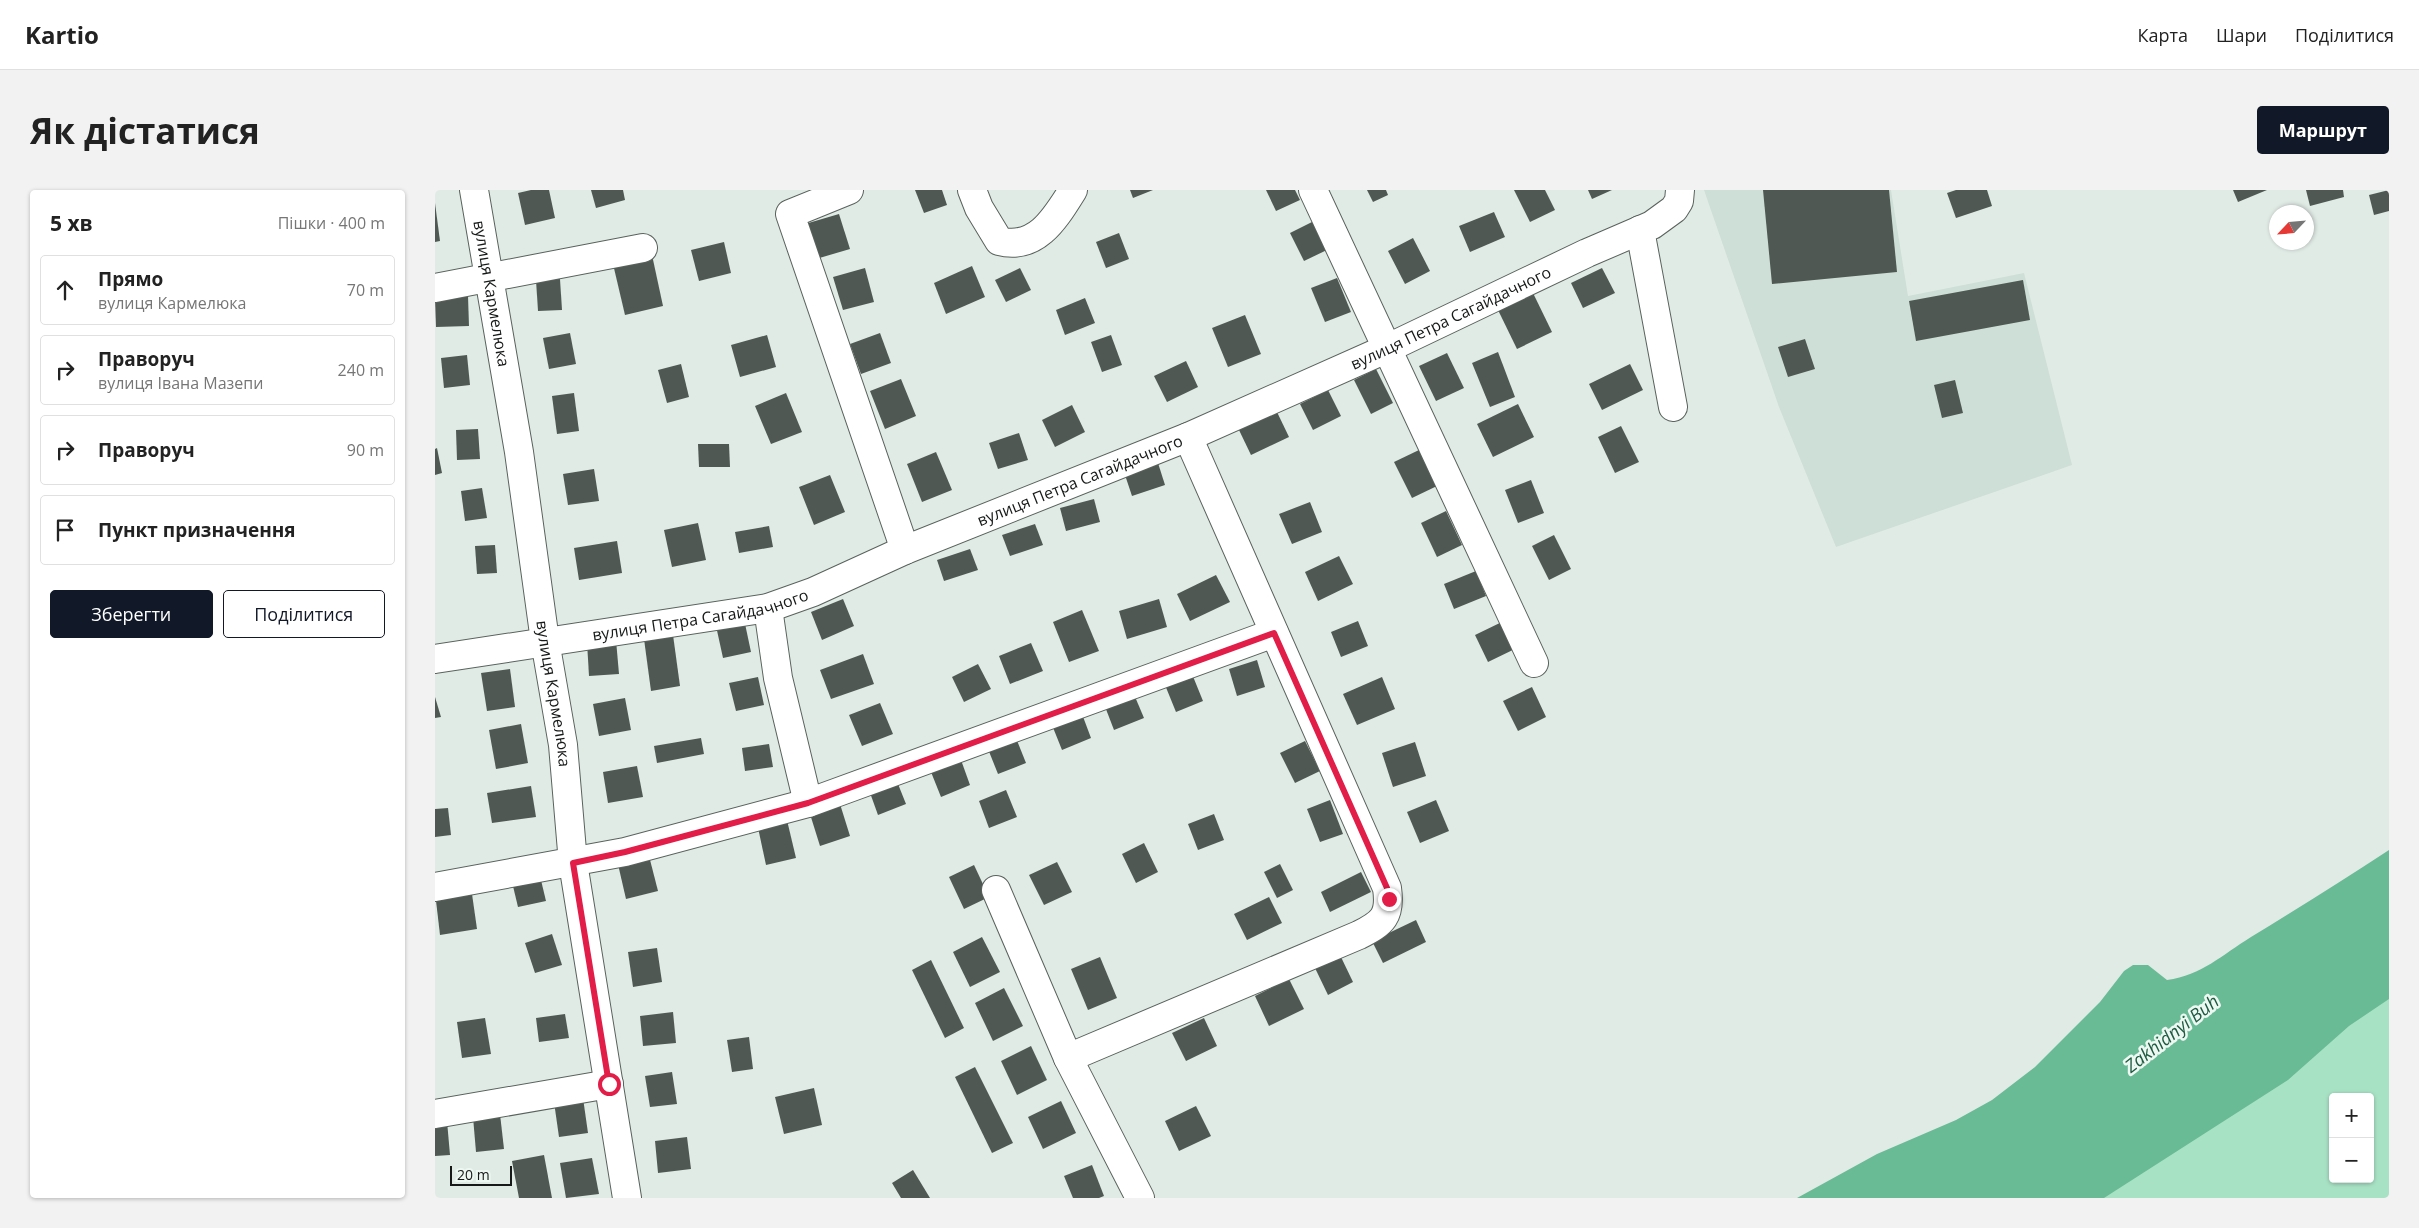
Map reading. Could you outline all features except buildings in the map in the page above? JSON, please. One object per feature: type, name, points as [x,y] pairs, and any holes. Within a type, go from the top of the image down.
[{"type":"street","name":"вулиця Кармелюка","points":[[474,190],[519,452],[545,641],[563,745],[573,863],[627,1198]]},
{"type":"street","points":[[849,190],[790,214],[905,550]]},
{"type":"street","points":[[972,190],[979,208],[999,241],[1010,244],[1025,241],[1048,228],[1073,190]]},
{"type":"street","points":[[1313,190],[1534,663]]},
{"type":"street","name":"вулиця Петра Сагайдачного","points":[[435,659],[768,608],[813,592],[905,550],[1188,436],[1387,349],[1665,217],[1674,209],[1679,200],[1680,190]]},
{"type":"street","points":[[1640,230],[1673,407]]},
{"type":"street","points":[[435,288],[643,248]]},
{"type":"street","points":[[1068,1058],[1359,935],[1377,926],[1387,912],[1387,888],[1188,436]]},
{"type":"street","points":[[768,608],[778,678],[808,803]]},
{"type":"street","points":[[435,887],[625,852],[808,803],[1274,633]]},
{"type":"street","points":[[996,890],[1068,1058],[1140,1198]]},
{"type":"street","points":[[435,1114],[609,1084]]},
{"type":"shaded area","points":[[1704,190],[1891,190],[1908,296],[2024,273],[2072,465],[1836,547],[1779,407]]},
{"type":"shaded area","points":[[2389,931],[2389,1198],[2026,1198]]},
{"type":"water","name":"Zakhidnyi Buh","points":[[2389,850],[2389,999],[2349,1026],[2288,1080],[2104,1198],[1797,1198],[1877,1154],[1956,1120],[1992,1100],[2035,1067],[2100,1002],[2124,971],[2133,965],[2148,965],[2167,980],[2191,974]]},
{"type":"route","points":[[609,1084],[599,1016],[587,960],[573,863],[625,852],[808,803],[1274,633],[1387,888],[1389,899]]}]
